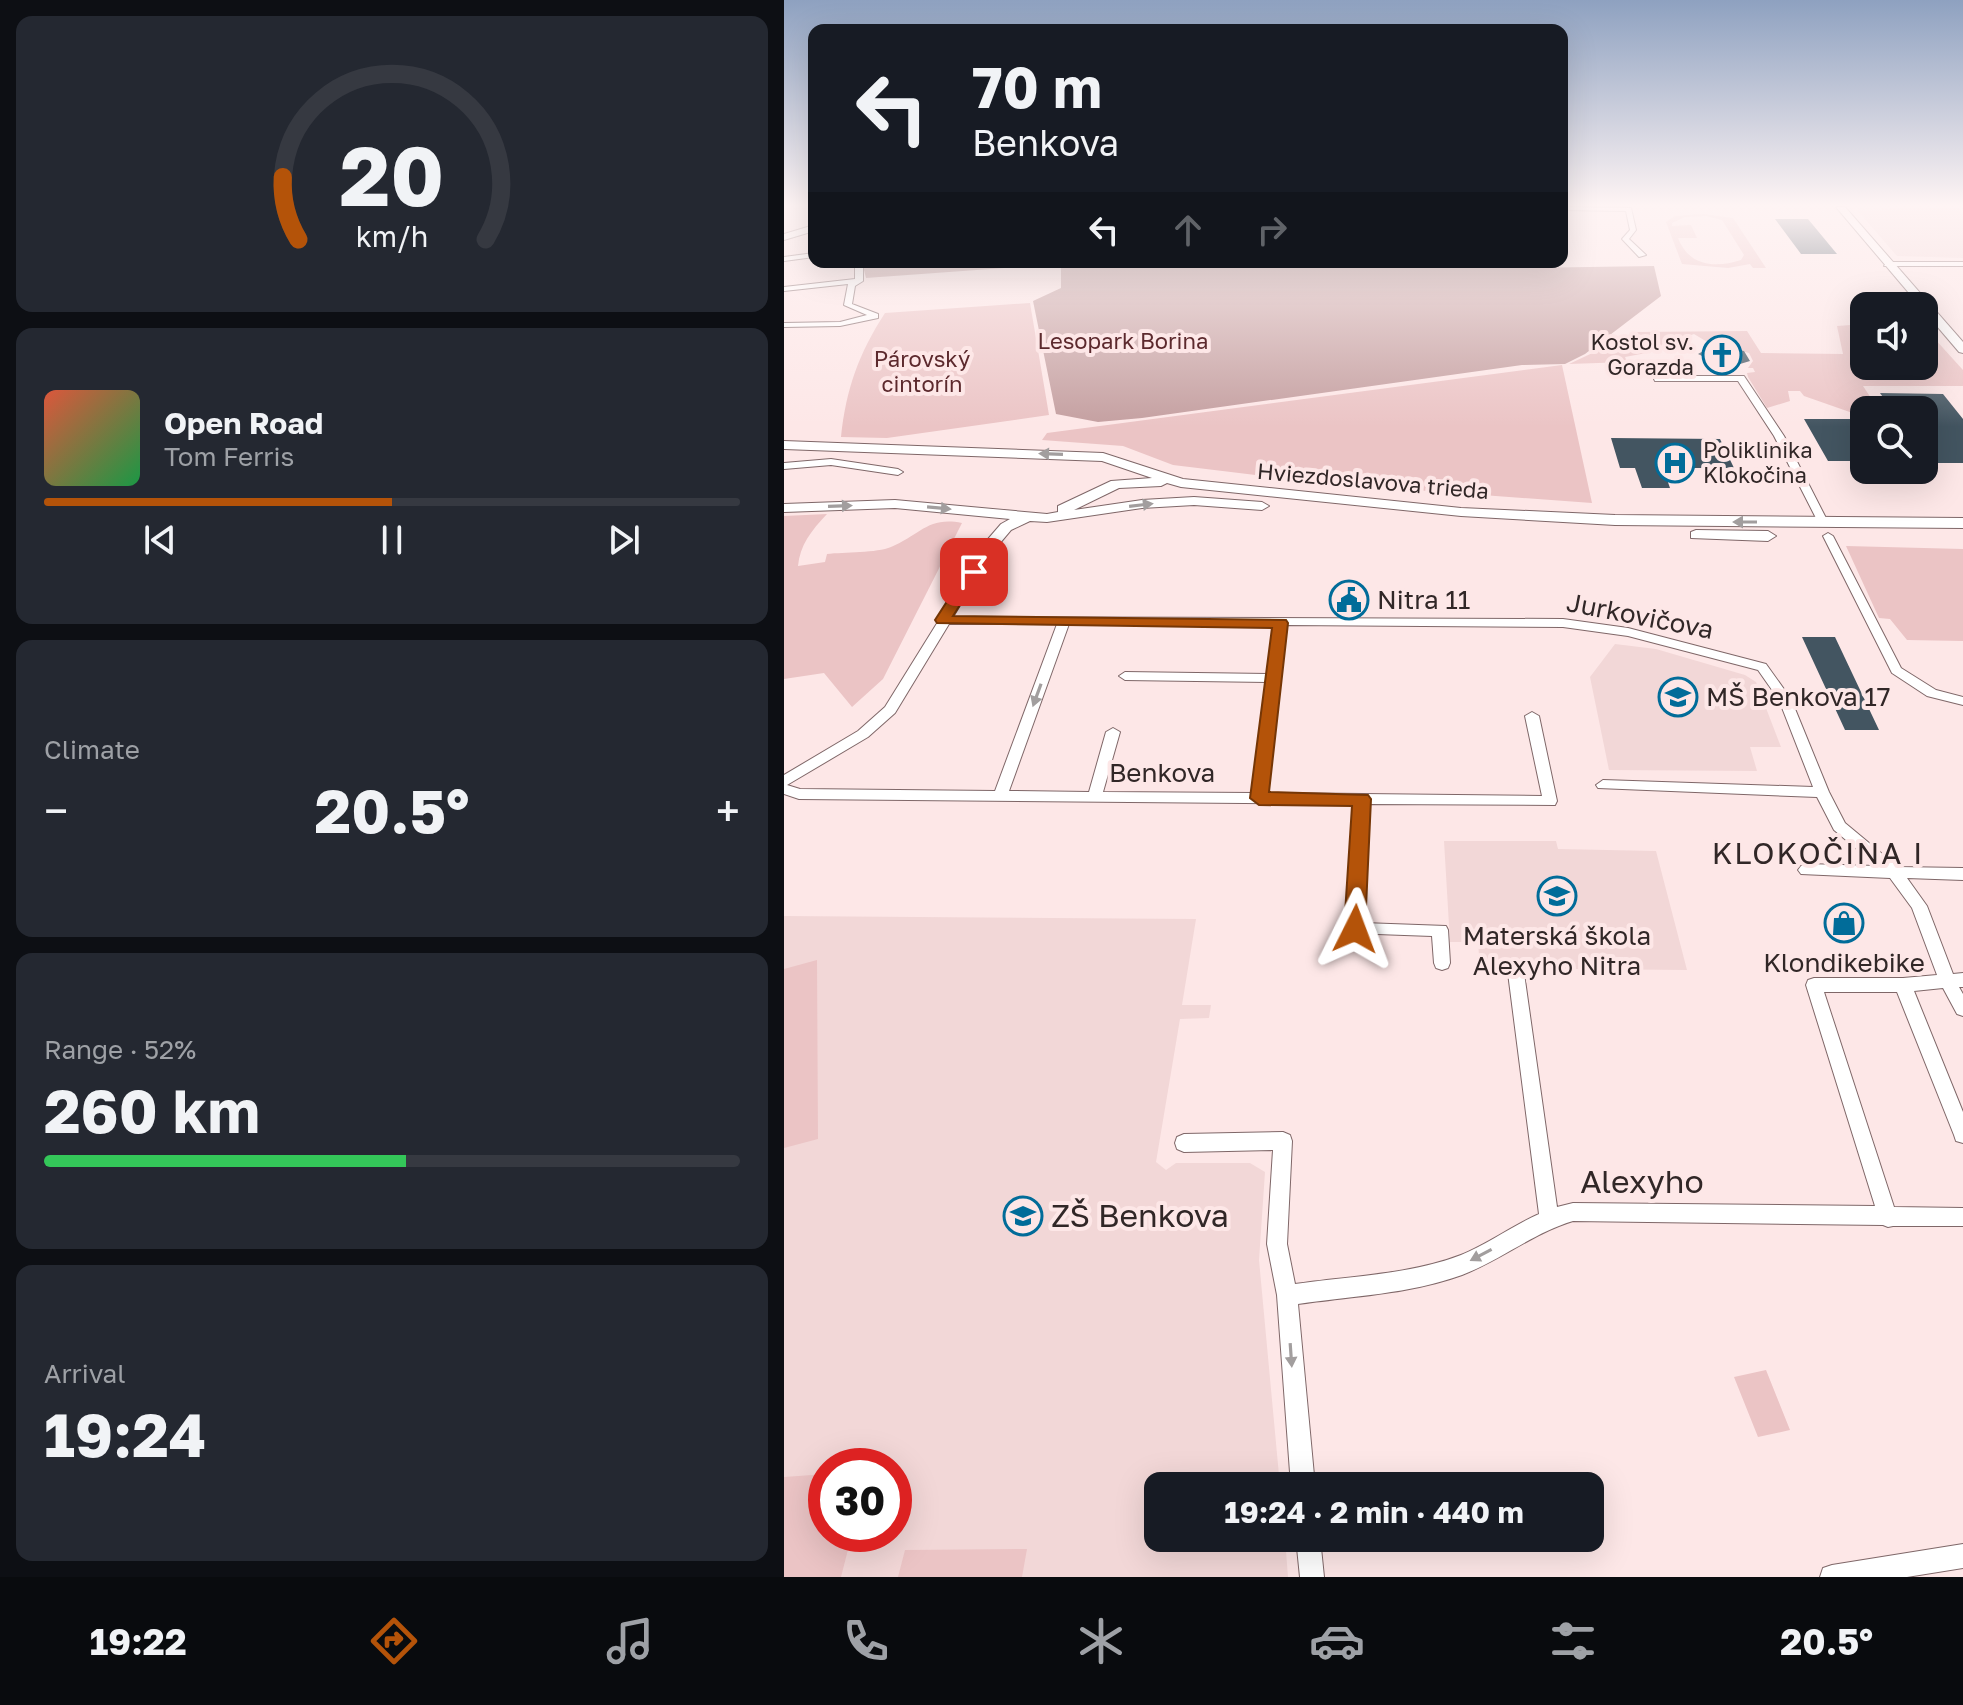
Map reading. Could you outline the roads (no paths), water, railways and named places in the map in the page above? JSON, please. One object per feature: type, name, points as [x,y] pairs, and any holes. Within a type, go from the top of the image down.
[{"type":"street","points":[[784,289],[859,281]]},
{"type":"street","points":[[784,325],[840,324],[875,316],[848,305],[851,285],[859,281]]},
{"type":"street","points":[[1902,281],[1963,349]]},
{"type":"street","points":[[1658,379],[1741,378],[1779,436],[1896,670],[1932,693],[1963,701]]},
{"type":"street","name":"Hviezdoslavova trieda","points":[[784,445],[1070,455],[1118,460],[1181,483],[1476,513],[1963,536]]},
{"type":"street","points":[[1083,514],[1098,505],[1116,484],[1121,470],[1118,460]]},
{"type":"street","points":[[784,466],[831,462],[898,472]]},
{"type":"street","points":[[784,781],[863,734],[890,710],[943,620],[990,546],[1006,527],[1023,518],[1072,507],[1116,484],[1181,483]]},
{"type":"street","name":"Hviezdoslavova trieda","points":[[784,508],[895,504],[1023,518],[1064,518],[1142,504],[1194,501],[1547,530],[1826,529],[1963,523]]},
{"type":"street","points":[[983,512],[998,524],[990,546]]},
{"type":"street","points":[[990,546],[1023,527],[1064,518]]},
{"type":"street","name":"Jurkovičova","points":[[943,620],[1563,623],[1628,632],[1762,667],[1785,699],[1839,826],[1895,873],[1919,906],[1955,980],[1963,1009]]},
{"type":"street","points":[[1000,796],[1064,622]]},
{"type":"street","points":[[1259,798],[1281,623]]},
{"type":"street","points":[[1125,676],[1274,678]]},
{"type":"street","name":"Benkova","points":[[784,789],[799,794],[1550,801],[1532,716]]},
{"type":"street","points":[[1094,797],[1113,732]]},
{"type":"street","points":[[1603,785],[1822,792]]},
{"type":"street","points":[[1362,799],[1355,929],[1440,930],[1442,963]]},
{"type":"street","points":[[1806,870],[1963,874]]},
{"type":"street","points":[[1516,973],[1549,1217]]},
{"type":"street","points":[[1888,1218],[1814,985],[1903,985],[1955,980]]},
{"type":"street","points":[[1903,985],[1963,1135]]},
{"type":"street","points":[[1184,1143],[1283,1141],[1277,1244],[1287,1295],[1302,1472]]},
{"type":"street","name":"Alexyho","points":[[1287,1295],[1445,1270],[1473,1260],[1549,1217],[1573,1212],[1963,1217]]},
{"type":"street","points":[[1309,1552],[1312,1577]]},
{"type":"street","points":[[1832,1577],[1963,1556]]},
{"type":"place","name":"Kostol sv. Gorazda","points":[[1722,355]]},
{"type":"place","name":"Poliklinika Klokočina","points":[[1675,463]]},
{"type":"place","name":"Nitra 11","points":[[1349,600]]},
{"type":"place","name":"MŠ Benkova 17","points":[[1678,697]]},
{"type":"place","name":"Materská škola Alexyho Nitra","points":[[1557,896]]},
{"type":"place","name":"Klondikebike","points":[[1844,923]]},
{"type":"place","name":"ZŠ Benkova","points":[[1023,1216]]},
{"type":"district","name":"KLOKOČINA I","points":[[1818,854]]},
{"type":"park label","name":"Lesopark Borina","points":[[1123,341]]},
{"type":"park label","name":"Párovský cintorín","points":[[922,372]]}]
